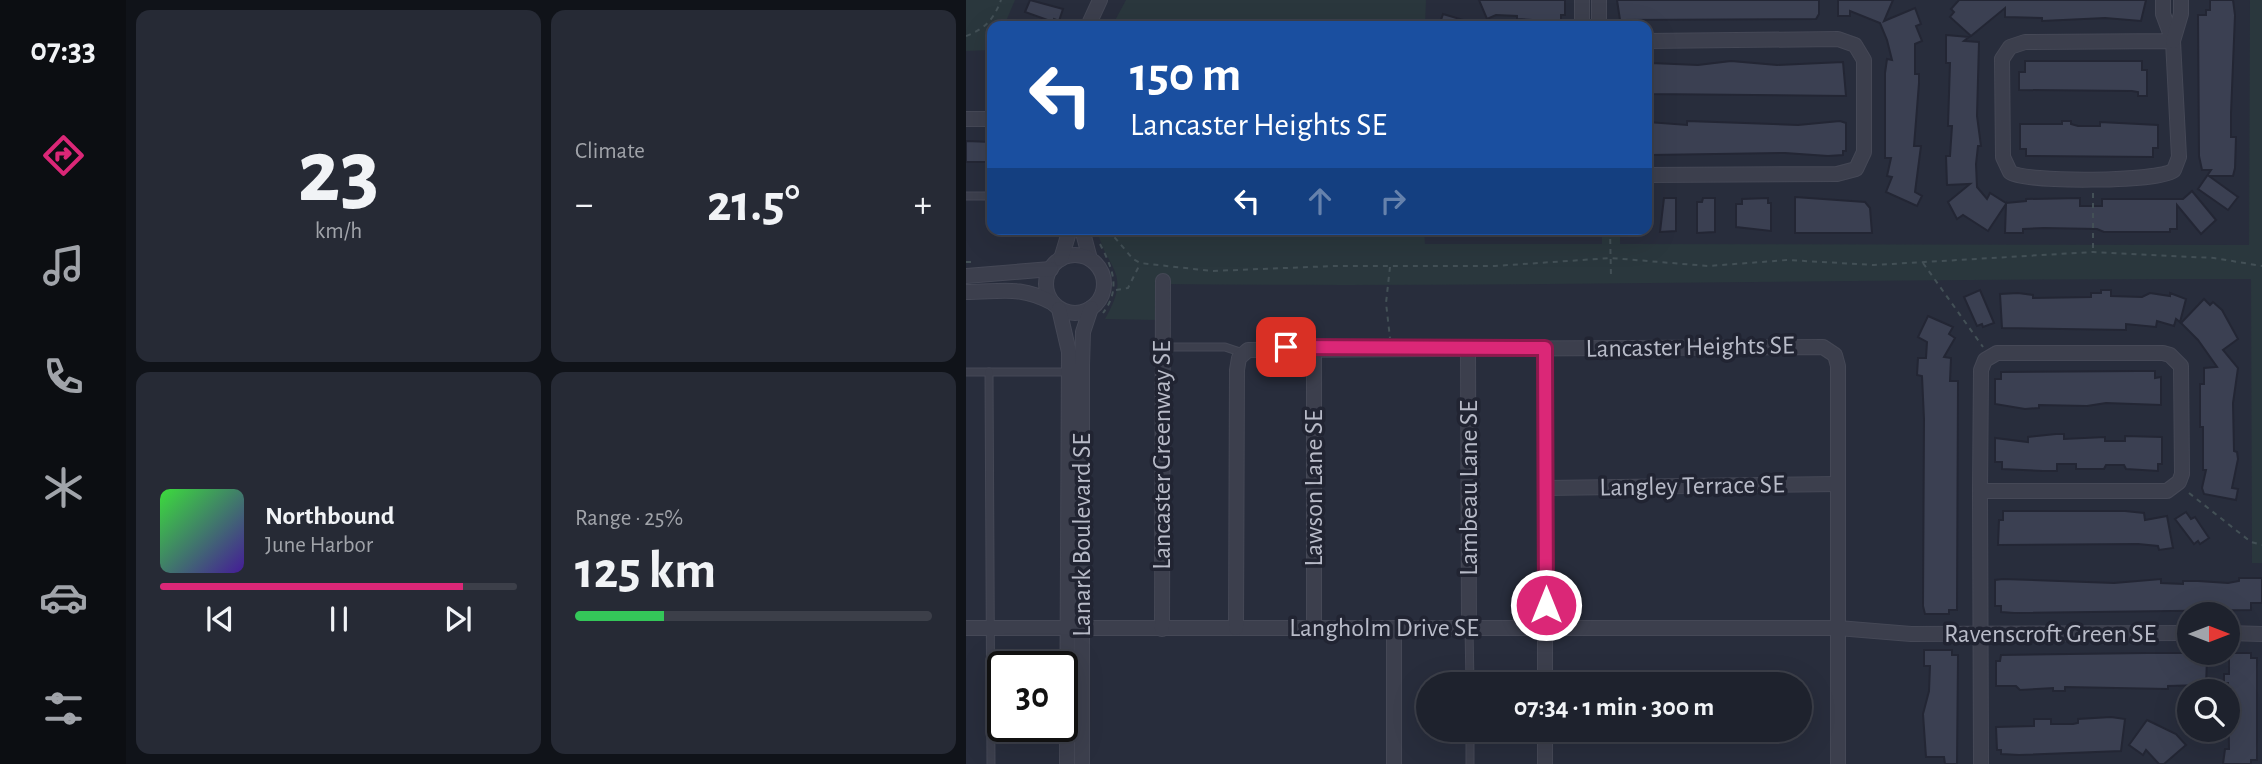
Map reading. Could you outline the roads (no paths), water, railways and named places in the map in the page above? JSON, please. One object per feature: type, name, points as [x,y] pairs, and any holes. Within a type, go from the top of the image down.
[{"type":"street","points":[[1090,21],[1100,0]]},
{"type":"street","points":[[1582,0],[1582,21]]},
{"type":"street","points":[[1599,0],[1599,21]]},
{"type":"street","points":[[2163,0],[2163,14],[2173,41],[2179,163],[2169,175],[2023,178],[2010,172],[2003,156],[2002,59],[2015,44],[2173,41]]},
{"type":"street","points":[[2173,41],[2181,14],[2181,0]]},
{"type":"street","points":[[1652,41],[1845,40],[1855,44],[1864,60],[1862,161],[1856,169],[1849,172],[1652,175]]},
{"type":"street","points":[[966,119],[987,119]]},
{"type":"street","points":[[1056,306],[1046,286],[1068,235]]},
{"type":"street","points":[[966,292],[1018,290],[1075,313],[1095,314],[1104,283],[1102,274],[1090,260],[1084,235]]},
{"type":"street","points":[[966,276],[1056,264],[1075,255],[1090,260]]},
{"type":"street","name":"Lancaster Greenway SE","points":[[1162,629],[1163,281]]},
{"type":"street","name":"Lanark Boulevard SE","points":[[1056,306],[1068,343],[1074,628],[1082,764]]},
{"type":"street","name":"Lanark Boulevard SE","points":[[1067,764],[1083,332],[1095,314]]},
{"type":"street","name":"Lancaster Heights SE","points":[[1243,353],[1258,347],[1468,349],[1815,346],[1830,349],[1838,366],[1838,764]]},
{"type":"street","name":"Lawson Lane SE","points":[[1314,348],[1314,628]]},
{"type":"street","points":[[1545,348],[1545,672]]},
{"type":"street","name":"Lambeau Lane SE","points":[[1468,349],[1469,628]]},
{"type":"street","points":[[1236,628],[1237,370],[1243,353]]},
{"type":"street","points":[[1980,491],[2167,491],[2179,482],[2182,474],[2180,366],[2170,355],[1997,353],[1990,356],[1981,370],[1980,491],[1981,764]]},
{"type":"street","name":"Langley Terrace SE","points":[[1546,488],[1838,484]]},
{"type":"street","name":"Langholm Drive SE","points":[[966,628],[1838,628],[1911,634]]},
{"type":"street","points":[[1394,629],[1394,764]]},
{"type":"street","name":"Ravenscroft Green SE","points":[[1911,634],[2177,633]]},
{"type":"street","points":[[2240,633],[2262,634]]},
{"type":"street","points":[[1545,742],[1545,764]]},
{"type":"lane","points":[[966,196],[987,196]]},
{"type":"lane","points":[[1163,347],[1225,347],[1243,353]]},
{"type":"lane","points":[[966,372],[1068,372]]},
{"type":"lane","points":[[989,372],[991,764]]},
{"type":"lane","points":[[1469,628],[1470,672]]},
{"type":"lane","points":[[1470,742],[1470,764]]}]
